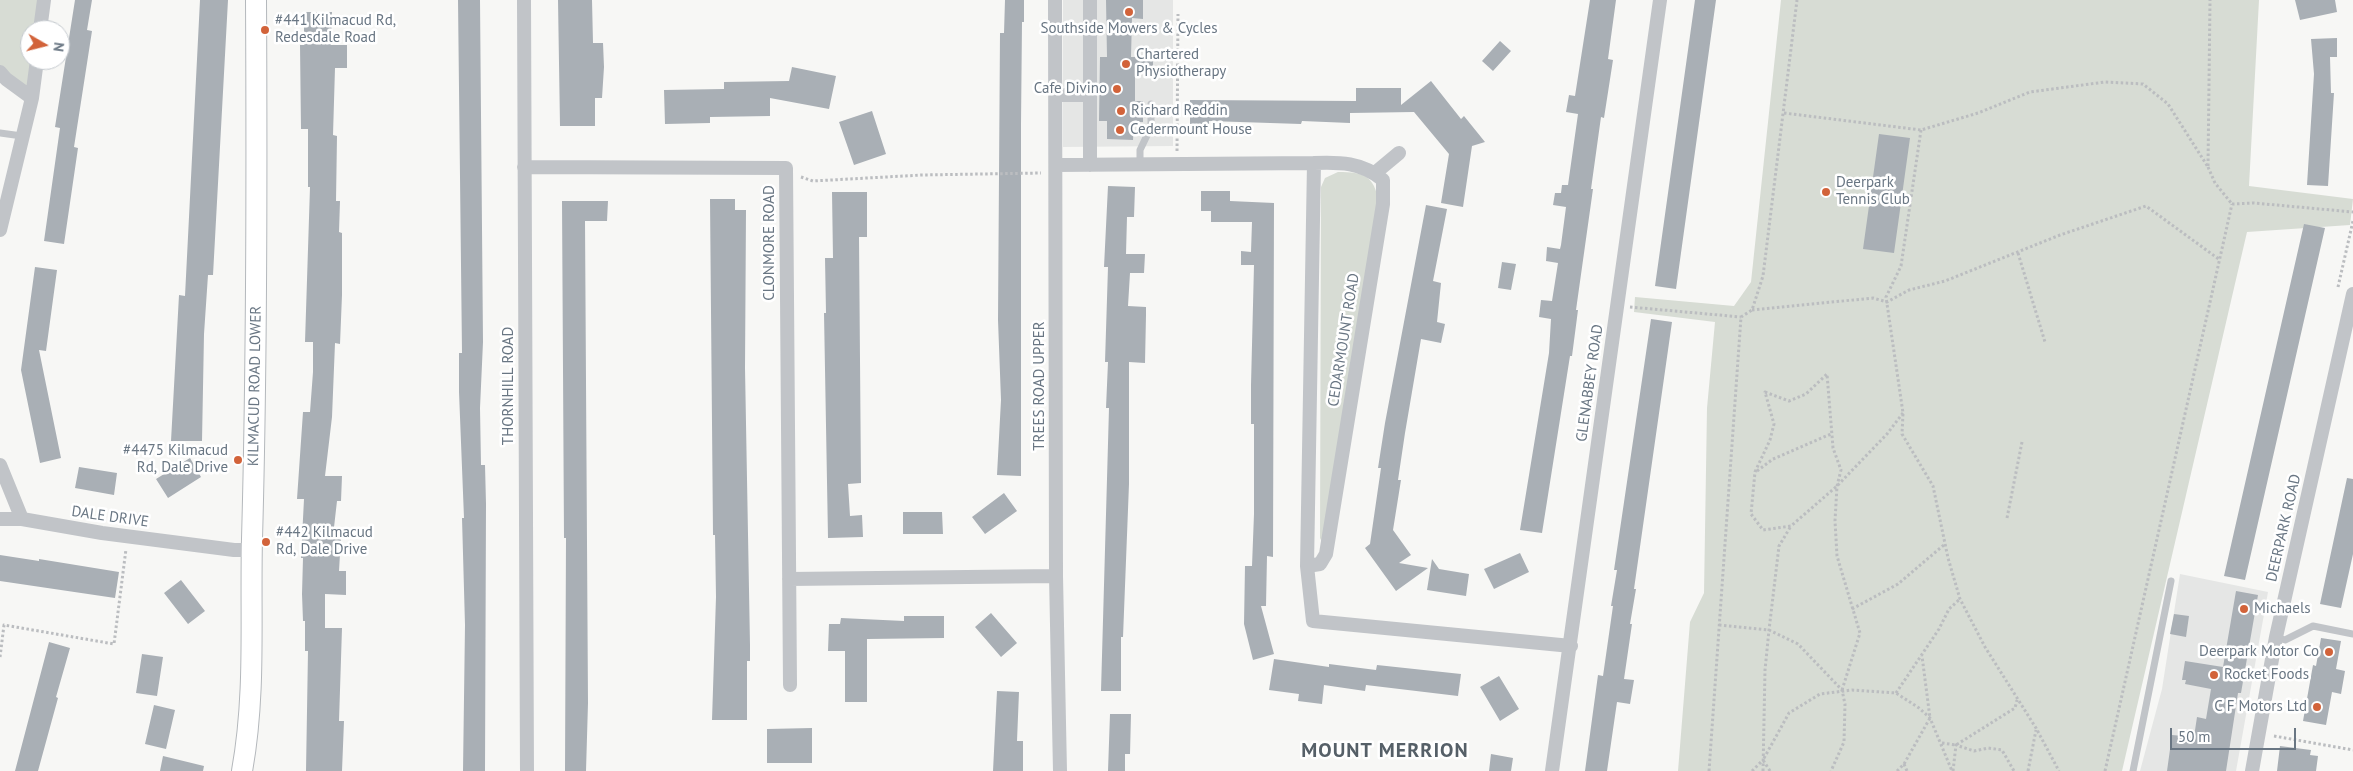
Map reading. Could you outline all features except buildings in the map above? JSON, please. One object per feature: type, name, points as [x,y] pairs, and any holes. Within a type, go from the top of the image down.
[{"type":"main road","name":"KILMACUD ROAD LOWER","points":[[242,771],[246,747],[253,665],[252,550],[255,411],[256,0]]},
{"type":"street","points":[[41,20],[44,0]]},
{"type":"street","name":"THORNHILL ROAD","points":[[524,0],[527,771]]},
{"type":"street","name":"TREES ROAD UPPER","points":[[1055,0],[1056,576],[1060,771]]},
{"type":"street","points":[[1090,0],[1090,165]]},
{"type":"street","name":"GLENABBEY ROAD","points":[[1552,771],[1660,0]]},
{"type":"street","points":[[0,230],[32,98],[36,70]]},
{"type":"street","points":[[0,72],[6,79],[32,98]]},
{"type":"street","points":[[1056,95],[1090,95]]},
{"type":"street","points":[[1056,165],[1314,163],[1358,165],[1375,173],[1399,153]]},
{"type":"street","name":"CEDARMOUNT ROAD","points":[[1314,163],[1307,566],[1313,621],[1571,646]]},
{"type":"street","name":"CLONMORE ROAD","points":[[524,167],[786,168],[790,685]]},
{"type":"street","name":"CEDARMOUNT ROAD","points":[[1307,566],[1320,564],[1326,554],[1383,204],[1383,180],[1375,173]]},
{"type":"street","name":"DEERPARK ROAD","points":[[2252,771],[2276,637],[2353,294]]},
{"type":"street","points":[[0,466],[22,519]]},
{"type":"street","name":"DALE DRIVE","points":[[0,519],[22,519],[128,536],[234,550],[252,550]]},
{"type":"street","points":[[789,579],[1056,576]]},
{"type":"lane","points":[[1140,165],[1140,150],[1151,127],[1151,104]]},
{"type":"lane","points":[[0,133],[22,136]]},
{"type":"lane","points":[[2133,771],[2171,581]]},
{"type":"lane","points":[[2276,637],[2285,640],[2313,626],[2353,634]]},
{"type":"path","points":[[1752,310],[1763,276],[1797,0]]},
{"type":"path","points":[[2208,167],[2210,0]]},
{"type":"path","points":[[1178,14],[1178,164]]},
{"type":"path","points":[[1784,113],[1921,130],[1978,113],[2030,92],[2106,82],[2143,84],[2168,104],[2208,167],[2215,183],[2232,204]]},
{"type":"path","points":[[1921,130],[1901,266],[1886,297],[1903,413],[1902,434],[1933,486],[1945,544],[1960,599],[1985,647],[2036,728],[2059,771]]},
{"type":"path","points":[[786,168],[796,177],[813,181],[922,175],[1046,174],[1056,165]]},
{"type":"path","points":[[2232,204],[2254,203],[2353,212]]},
{"type":"path","points":[[2105,771],[2232,204]]},
{"type":"path","points":[[1617,305],[1741,317],[1752,310],[1873,298],[1887,302],[1909,290],[1945,281],[2060,235],[2146,206],[2220,260]]},
{"type":"path","points":[[2018,253],[2045,342]]},
{"type":"path","points":[[1709,771],[1741,317]]},
{"type":"path","points":[[1791,526],[1763,530],[1751,514],[1755,472],[1770,440],[1774,424],[1765,392],[1789,401],[1806,394],[1827,374],[1832,434],[1841,470],[1837,486],[1837,556],[1860,633],[1842,690],[1845,704],[1844,742],[1831,771]]},
{"type":"path","points":[[1763,771],[1765,670],[1779,546],[1791,526],[1837,486],[1887,434],[1903,413]]},
{"type":"path","points":[[1755,472],[1773,459],[1832,434]]},
{"type":"path","points":[[2007,518],[2022,442]]},
{"type":"path","points":[[0,657],[4,625],[114,644],[128,536]]},
{"type":"path","points":[[1852,609],[1898,584],[1945,544]]},
{"type":"path","points":[[1896,693],[1940,629],[1949,609],[1960,599]]},
{"type":"path","points":[[1718,625],[1769,630],[1798,644],[1842,690]]},
{"type":"path","points":[[1922,656],[1930,718],[1953,771]]},
{"type":"path","points":[[1752,771],[1763,760],[1789,713],[1820,694],[1842,690],[1896,693],[1930,718]]},
{"type":"path","points":[[1956,746],[2015,708],[2017,700]]},
{"type":"path","points":[[1897,771],[1904,764],[1930,718]]},
{"type":"path","points":[[2028,771],[2036,728]]},
{"type":"path","points":[[2258,733],[2353,750]]},
{"type":"path","points":[[1941,742],[1974,751],[1988,748],[2002,750],[2014,771]]},
{"type":"path","points":[[1953,771],[1956,746]]},
{"type":"path","points":[[1763,760],[1770,771]]},
{"type":"path","points":[[1904,764],[1907,771]]},
{"type":"shaded area","points":[[0,0],[43,0],[41,20],[20,20],[20,70],[35,70],[32,98],[0,72]]},
{"type":"shaded area","points":[[1063,0],[1173,0],[1173,146],[1063,147]]},
{"type":"shaded area","points":[[1781,0],[2259,0],[2249,186],[2353,199],[2350,225],[2247,232],[2122,771],[1678,771],[1690,622],[1704,593],[1707,408],[1715,322],[1634,312],[1635,297],[1734,306],[1751,282]]},
{"type":"shaded area","points":[[1338,172],[1361,174],[1366,177],[1374,186],[1379,203],[1323,544],[1320,538],[1321,187],[1325,178]]},
{"type":"shaded area","points":[[2180,574],[2268,592],[2236,771],[2140,771],[2162,689]]},
{"type":"place","name":"Southside Mowers & Cycles","points":[[1129,12]]},
{"type":"place","name":"#441 Kilmacud Rd, Redesdale Road","points":[[265,30]]},
{"type":"place","name":"Chartered Physiotherapy","points":[[1126,64]]},
{"type":"place","name":"Cafe Divino","points":[[1117,89]]},
{"type":"place","name":"Richard Reddin","points":[[1121,111]]},
{"type":"place","name":"Cedermount House","points":[[1120,130]]},
{"type":"place","name":"Deerpark Tennis Club","points":[[1826,192]]},
{"type":"place","name":"#4475 Kilmacud Rd, Dale Drive","points":[[238,460]]},
{"type":"place","name":"#442 Kilmacud Rd, Dale Drive","points":[[266,542]]},
{"type":"place","name":"Michaels","points":[[2244,609]]},
{"type":"place","name":"Deerpark Motor Co","points":[[2329,652]]},
{"type":"place","name":"Rocket Foods","points":[[2214,675]]},
{"type":"place","name":"C F Motors Ltd","points":[[2317,707]]},
{"type":"district","name":"MOUNT MERRION","points":[[1385,751]]}]
